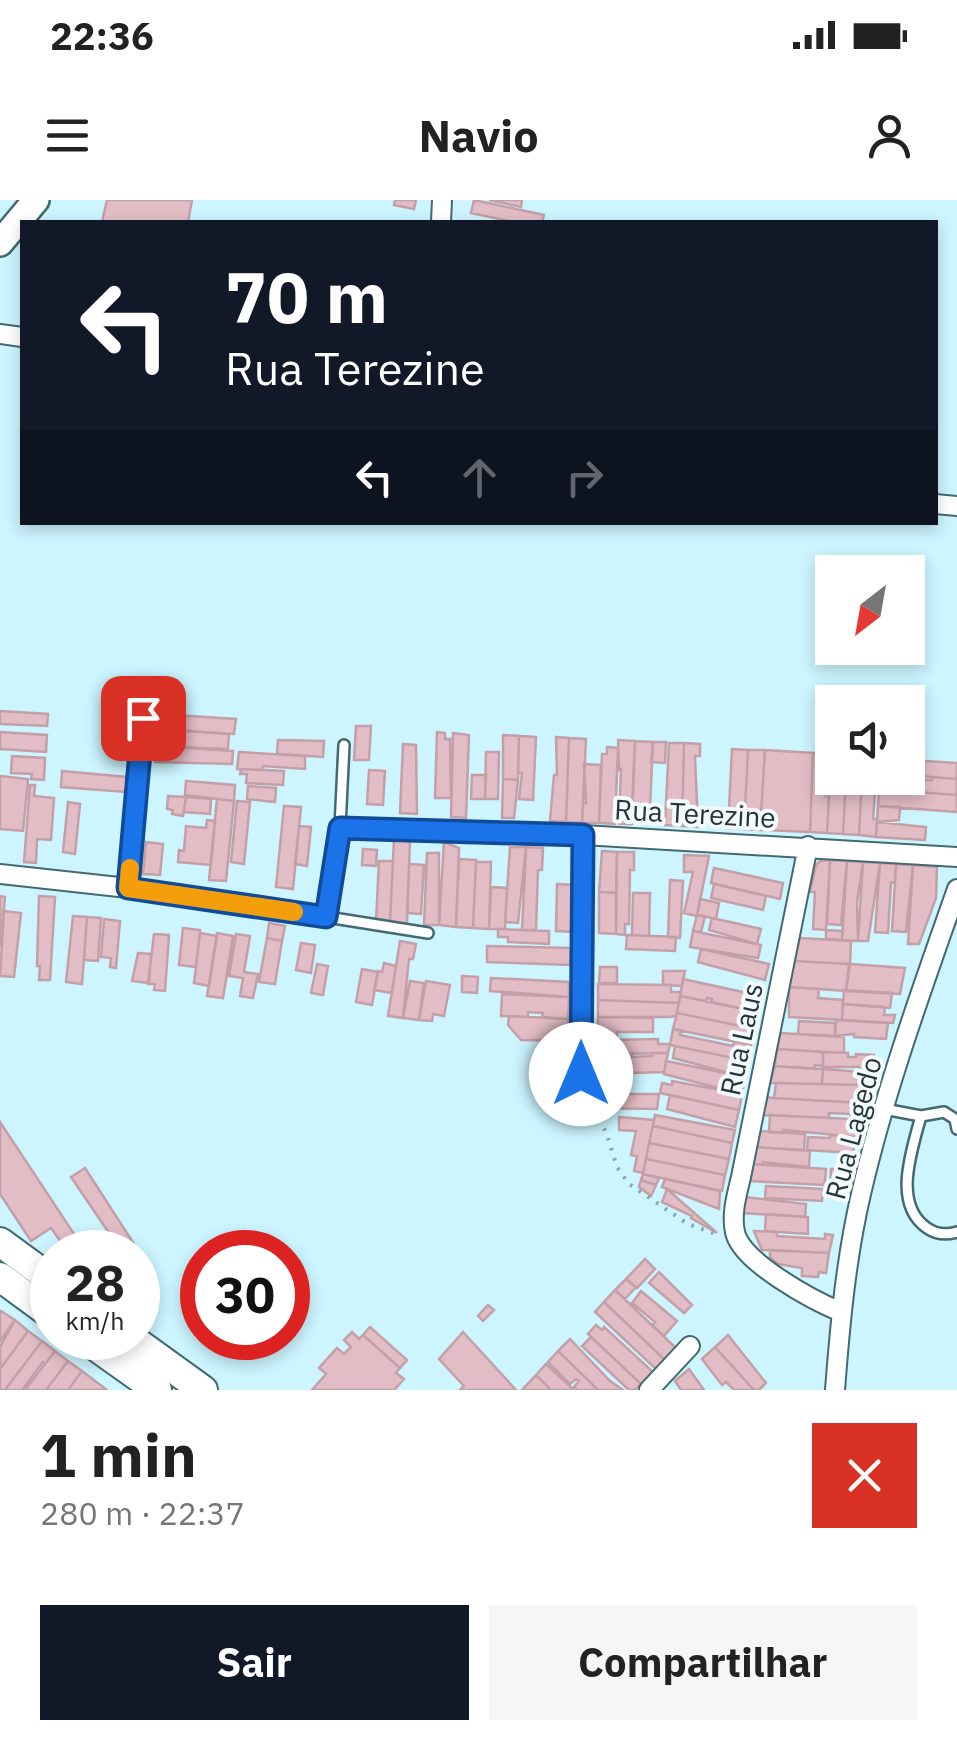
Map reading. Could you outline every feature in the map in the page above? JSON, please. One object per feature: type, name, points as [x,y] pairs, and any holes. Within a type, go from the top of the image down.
[{"type":"main road","points":[[0,243],[36,200]]},
{"type":"main road","points":[[0,1242],[30,1264]]},
{"type":"main road","points":[[0,1277],[30,1299]]},
{"type":"main road","points":[[160,1359],[203,1390]]},
{"type":"main road","points":[[115,1360],[157,1390]]},
{"type":"street","points":[[128,888],[143,718]]},
{"type":"street","points":[[0,874],[326,917],[340,828]]},
{"type":"street","name":"Rua Terezine","points":[[340,828],[583,835],[957,858]]},
{"type":"street","points":[[581,1074],[583,835]]},
{"type":"street","name":"Rua Laus","points":[[740,1243],[734,1209],[808,846]]},
{"type":"street","name":"Rua Lagedo","points":[[835,1390],[842,1312],[861,1195],[884,1110],[957,889]]},
{"type":"street","points":[[740,1243],[792,1286],[842,1312]]},
{"type":"street","points":[[649,1390],[690,1346]]},
{"type":"lane","points":[[340,828],[344,744]]},
{"type":"lane","points":[[326,917],[428,933]]},
{"type":"lane","points":[[884,1110],[921,1116],[944,1112],[955,1120],[957,1129]]},
{"type":"lane","points":[[921,1116],[909,1169],[908,1204],[928,1230],[944,1235],[957,1232]]},
{"type":"path","points":[[581,1074],[582,1091],[629,1184],[688,1224],[740,1243]]},
{"type":"building","points":[[107,200],[192,200],[188,220],[102,220]]},
{"type":"building","points":[[395,200],[416,200],[414,209],[394,205]]},
{"type":"building","points":[[474,200],[544,215],[543,220],[504,220],[471,213]]},
{"type":"building","points":[[489,200],[522,200],[521,207]]},
{"type":"building","points":[[0,711],[48,714],[47,726],[0,724]]},
{"type":"building","points":[[157,714],[236,719],[234,734],[157,729]]},
{"type":"building","points":[[356,726],[371,726],[369,760],[354,760]]},
{"type":"building","points":[[157,729],[229,734],[228,749],[156,746]]},
{"type":"building","points":[[0,732],[47,735],[46,752],[0,749]]},
{"type":"building","points":[[437,732],[450,739],[451,798],[435,798]]},
{"type":"building","points":[[453,733],[469,735],[466,818],[451,817]]},
{"type":"building","points":[[503,735],[519,736],[518,780],[503,779]]},
{"type":"building","points":[[519,736],[536,737],[533,800],[519,799]]},
{"type":"building","points":[[556,737],[569,738],[566,822],[550,821],[557,775]]},
{"type":"building","points":[[569,738],[586,739],[582,823],[566,822]]},
{"type":"building","points":[[278,740],[324,741],[323,757],[277,754]]},
{"type":"building","points":[[618,740],[635,741],[632,824],[619,824]]},
{"type":"building","points":[[635,741],[653,742],[650,808],[632,807]]},
{"type":"building","points":[[653,742],[666,742],[665,763],[651,762]]},
{"type":"building","points":[[669,743],[684,743],[682,826],[665,825]]},
{"type":"building","points":[[684,743],[700,744],[700,756],[695,756],[698,827],[682,826]]},
{"type":"building","points":[[403,744],[416,745],[417,814],[400,813]]},
{"type":"building","points":[[156,746],[233,751],[232,764],[155,762]]},
{"type":"building","points":[[607,747],[618,748],[615,824],[599,823],[602,754],[607,754]]},
{"type":"building","points":[[732,749],[748,750],[744,829],[728,828]]},
{"type":"building","points":[[748,750],[765,750],[760,830],[744,829]]},
{"type":"building","points":[[765,750],[813,753],[810,832],[760,830]]},
{"type":"building","points":[[239,752],[305,756],[305,769],[237,769]]},
{"type":"building","points":[[486,752],[499,752],[498,799],[485,799]]},
{"type":"building","points":[[813,753],[815,795],[829,797],[827,833],[810,832]]},
{"type":"building","points":[[12,756],[45,758],[44,780],[31,779],[32,774],[11,773]]},
{"type":"building","points":[[925,761],[957,763],[957,779],[925,776]]},
{"type":"building","points":[[584,764],[601,765],[599,823],[582,823],[586,803]]},
{"type":"building","points":[[241,769],[284,771],[283,785],[246,783],[247,774],[240,774]]},
{"type":"building","points":[[369,770],[385,771],[383,805],[367,804]]},
{"type":"building","points":[[62,771],[127,777],[126,792],[61,787]]},
{"type":"building","points":[[472,775],[486,775],[485,799],[471,799]]},
{"type":"building","points":[[0,776],[28,779],[23,831],[0,829]]},
{"type":"building","points":[[503,779],[518,780],[514,818],[502,818]]},
{"type":"building","points":[[957,779],[957,795],[925,793],[925,780]]},
{"type":"building","points":[[186,781],[235,785],[234,801],[185,795]]},
{"type":"building","points":[[30,785],[35,785],[34,796],[54,798],[51,840],[37,839],[36,863],[24,862]]},
{"type":"building","points":[[248,786],[276,788],[275,802],[247,799]]},
{"type":"building","points":[[829,795],[845,795],[843,834],[827,833]]},
{"type":"building","points":[[845,795],[861,795],[859,835],[843,834]]},
{"type":"building","points":[[861,795],[875,795],[876,837],[859,835]]},
{"type":"building","points":[[879,795],[957,795],[957,812],[878,806]]},
{"type":"building","points":[[168,796],[186,797],[183,816],[167,809]]},
{"type":"building","points":[[186,797],[211,799],[210,814],[184,812]]},
{"type":"building","points":[[217,799],[234,801],[226,881],[209,880]]},
{"type":"building","points":[[237,801],[250,802],[244,864],[231,862]]},
{"type":"building","points":[[68,802],[80,804],[75,854],[63,852]]},
{"type":"building","points":[[284,806],[301,807],[293,889],[276,887]]},
{"type":"building","points":[[878,806],[900,807],[899,820],[877,822]]},
{"type":"building","points":[[207,820],[215,821],[211,865],[178,862],[179,850],[184,851],[186,826],[206,828]]},
{"type":"building","points":[[877,822],[926,827],[925,840],[876,837]]},
{"type":"building","points":[[299,826],[311,827],[307,866],[295,864]]},
{"type":"building","points":[[394,839],[410,840],[407,924],[390,922]]},
{"type":"building","points":[[146,842],[163,844],[160,875],[143,874]]},
{"type":"building","points":[[444,842],[459,848],[456,927],[439,925]]},
{"type":"building","points":[[510,847],[526,847],[518,923],[505,922]]},
{"type":"building","points":[[526,847],[543,848],[542,870],[538,870],[536,930],[522,930]]},
{"type":"building","points":[[363,849],[377,850],[376,866],[362,865]]},
{"type":"building","points":[[602,851],[617,852],[616,893],[599,892]]},
{"type":"building","points":[[617,852],[634,852],[625,935],[616,934]]},
{"type":"building","points":[[427,853],[439,853],[439,925],[424,925]]},
{"type":"building","points":[[684,855],[709,856],[697,916],[684,913],[693,872],[684,872]]},
{"type":"building","points":[[459,859],[476,860],[473,928],[456,927]]},
{"type":"building","points":[[830,860],[826,930],[813,929],[815,892],[810,892],[816,865]]},
{"type":"building","points":[[830,860],[847,861],[841,925],[827,924]]},
{"type":"building","points":[[379,861],[393,861],[390,922],[376,922]]},
{"type":"building","points":[[847,861],[863,862],[857,902],[858,941],[842,940]]},
{"type":"building","points":[[476,862],[491,862],[489,929],[473,928]]},
{"type":"building","points":[[863,862],[880,863],[868,941],[858,941]]},
{"type":"building","points":[[880,863],[896,864],[888,933],[875,932]]},
{"type":"building","points":[[409,864],[424,865],[421,914],[407,913]]},
{"type":"building","points":[[896,864],[913,865],[906,932],[892,931]]},
{"type":"building","points":[[913,865],[937,867],[936,898],[919,944],[908,944]]},
{"type":"building","points":[[714,868],[783,883],[780,899],[711,883]]},
{"type":"building","points":[[670,880],[683,881],[680,938],[668,937]]},
{"type":"building","points":[[557,884],[574,885],[572,932],[556,931]]},
{"type":"building","points":[[714,884],[766,896],[763,910],[711,898]]},
{"type":"building","points":[[491,887],[507,888],[505,929],[489,929]]},
{"type":"building","points":[[599,892],[616,893],[616,934],[599,933]]},
{"type":"building","points":[[633,893],[650,893],[649,936],[632,935]]},
{"type":"building","points":[[0,896],[5,897],[0,947]]},
{"type":"building","points":[[39,896],[55,897],[50,980],[39,980],[37,966]]},
{"type":"building","points":[[700,899],[719,903],[716,919],[697,915]]},
{"type":"building","points":[[4,911],[21,913],[14,977],[0,976]]},
{"type":"building","points":[[697,915],[705,916],[701,932],[693,931]]},
{"type":"building","points":[[73,916],[87,917],[82,984],[66,982]]},
{"type":"building","points":[[87,917],[101,918],[98,961],[84,960]]},
{"type":"building","points":[[712,918],[761,929],[757,944],[709,930]]},
{"type":"building","points":[[104,919],[120,921],[116,968],[110,967],[111,958],[101,957]]},
{"type":"building","points":[[269,923],[285,926],[282,941],[267,938]]},
{"type":"building","points":[[183,928],[200,930],[196,967],[179,965]]},
{"type":"building","points":[[498,929],[549,931],[549,944],[508,942],[508,937],[498,937]]},
{"type":"building","points":[[826,930],[843,931],[842,940],[826,939]]},
{"type":"building","points":[[693,931],[761,945],[758,958],[690,947]]},
{"type":"building","points":[[200,933],[217,936],[209,986],[194,983]]},
{"type":"building","points":[[217,933],[233,936],[223,998],[207,996]]},
{"type":"building","points":[[154,934],[169,935],[165,991],[154,990],[155,984],[148,984]]},
{"type":"building","points":[[236,934],[250,936],[244,972],[258,974],[253,998],[240,996],[243,978],[229,976]]},
{"type":"building","points":[[627,935],[676,937],[675,951],[626,949]]},
{"type":"building","points":[[267,938],[282,941],[275,984],[259,982]]},
{"type":"building","points":[[800,938],[851,941],[850,964],[794,961]]},
{"type":"building","points":[[400,941],[416,944],[413,959],[409,959],[403,1018],[388,1016]]},
{"type":"building","points":[[301,943],[315,945],[311,973],[296,970]]},
{"type":"building","points":[[487,946],[571,948],[570,965],[487,962]]},
{"type":"building","points":[[701,949],[769,964],[765,980],[698,962]]},
{"type":"building","points":[[138,953],[151,954],[149,983],[132,981]]},
{"type":"building","points":[[794,961],[849,964],[846,991],[789,987]]},
{"type":"building","points":[[384,963],[396,966],[392,993],[374,990]]},
{"type":"building","points":[[317,964],[328,966],[323,995],[311,993]]},
{"type":"building","points":[[850,964],[905,968],[900,994],[846,991]]},
{"type":"building","points":[[600,967],[617,967],[617,983],[599,983]]},
{"type":"building","points":[[362,969],[378,972],[372,1005],[356,1002]]},
{"type":"building","points":[[663,971],[685,971],[682,986],[663,985]]},
{"type":"building","points":[[462,976],[478,977],[477,993],[462,992]]},
{"type":"building","points":[[491,978],[569,982],[569,997],[490,991]]},
{"type":"building","points":[[683,979],[761,996],[758,1012],[711,1002],[712,999],[680,996]]},
{"type":"building","points":[[410,981],[424,983],[419,1020],[403,1018]]},
{"type":"building","points":[[426,981],[450,985],[444,1016],[433,1014],[432,1021],[419,1020]]},
{"type":"building","points":[[598,984],[671,985],[671,992],[681,992],[679,1003],[598,1000]]},
{"type":"building","points":[[789,987],[819,989],[818,998],[843,1000],[842,1020],[789,1017]]},
{"type":"building","points":[[844,990],[892,993],[890,1008],[843,1004]]},
{"type":"building","points":[[502,994],[569,997],[568,1019],[528,1012],[528,1017],[501,1016]]},
{"type":"building","points":[[680,996],[758,1012],[755,1029],[677,1013]]},
{"type":"building","points":[[598,1000],[679,1003],[676,1016],[598,1017]]},
{"type":"building","points":[[843,1004],[885,1007],[884,1015],[895,1015],[893,1023],[842,1020]]},
{"type":"building","points":[[677,1013],[755,1029],[751,1045],[673,1029]]},
{"type":"building","points":[[509,1016],[568,1019],[567,1041],[521,1040],[508,1025]]},
{"type":"building","points":[[598,1017],[653,1018],[653,1032],[598,1036]]},
{"type":"building","points":[[836,1020],[888,1023],[886,1039],[854,1034],[835,1036]]},
{"type":"building","points":[[799,1021],[835,1023],[835,1036],[798,1034]]},
{"type":"building","points":[[673,1029],[681,1030],[680,1035],[733,1046],[734,1041],[751,1045],[748,1061],[670,1045]]},
{"type":"building","points":[[780,1033],[844,1037],[844,1053],[777,1049]]},
{"type":"building","points":[[658,1039],[658,1044],[670,1044],[668,1053],[610,1054],[610,1040]]},
{"type":"building","points":[[544,1040],[567,1041],[565,1093],[537,1060],[544,1060]]},
{"type":"building","points":[[675,1046],[748,1061],[745,1077],[673,1058]]},
{"type":"building","points":[[777,1049],[823,1052],[823,1066],[775,1066]]},
{"type":"building","points":[[823,1052],[848,1053],[848,1057],[874,1055],[872,1072],[859,1072],[859,1067],[823,1067]]},
{"type":"building","points":[[668,1053],[664,1072],[597,1074],[598,1055],[632,1057]]},
{"type":"building","points":[[666,1061],[745,1077],[742,1094],[664,1074]]},
{"type":"building","points":[[775,1066],[823,1069],[822,1084],[770,1083]]},
{"type":"building","points":[[823,1069],[862,1072],[862,1085],[822,1084]]},
{"type":"building","points":[[672,1081],[742,1094],[739,1110],[660,1093],[662,1083],[672,1085]]},
{"type":"building","points":[[776,1083],[860,1085],[860,1103],[774,1098]]},
{"type":"building","points":[[596,1094],[659,1094],[657,1109],[596,1108]]},
{"type":"building","points":[[670,1095],[739,1110],[735,1127],[667,1109]]},
{"type":"building","points":[[765,1097],[864,1103],[861,1120],[851,1119],[851,1114],[829,1113],[829,1118],[761,1115]]},
{"type":"building","points":[[655,1115],[735,1130],[732,1143],[653,1126]]},
{"type":"building","points":[[770,1115],[859,1120],[856,1137],[783,1133],[769,1132]]},
{"type":"building","points":[[619,1117],[654,1120],[643,1173],[634,1171],[637,1156],[631,1155],[636,1131],[619,1130]]},
{"type":"building","points":[[0,1122],[71,1230],[30,1230],[30,1239],[0,1194]]},
{"type":"building","points":[[653,1126],[732,1143],[729,1159],[649,1143]]},
{"type":"building","points":[[758,1131],[805,1134],[804,1150],[755,1147]]},
{"type":"building","points":[[808,1137],[856,1137],[853,1153],[807,1150]]},
{"type":"building","points":[[649,1143],[729,1159],[725,1175],[646,1159]]},
{"type":"building","points":[[755,1147],[810,1151],[809,1167],[752,1164]]},
{"type":"building","points":[[646,1159],[725,1175],[722,1191],[643,1174]]},
{"type":"building","points":[[752,1164],[826,1169],[824,1185],[749,1181]]},
{"type":"building","points":[[85,1168],[125,1230],[107,1230],[71,1177]]},
{"type":"building","points":[[831,1169],[844,1169],[843,1185],[830,1185]]},
{"type":"building","points":[[643,1174],[659,1178],[656,1185],[641,1180]]},
{"type":"building","points":[[665,1179],[720,1191],[719,1209],[662,1187]]},
{"type":"building","points":[[641,1180],[656,1185],[651,1196],[639,1187]]},
{"type":"building","points":[[766,1186],[823,1189],[822,1201],[765,1198]]},
{"type":"building","points":[[667,1189],[717,1233],[662,1202]]},
{"type":"building","points":[[745,1197],[806,1204],[805,1217],[742,1213]]},
{"type":"building","points":[[766,1214],[808,1217],[808,1234],[765,1231]]},
{"type":"building","points":[[754,1231],[825,1239],[825,1234],[833,1235],[829,1253],[762,1250]]},
{"type":"building","points":[[770,1250],[829,1253],[826,1273],[802,1276],[802,1268],[778,1264],[770,1257]]},
{"type":"building","points":[[645,1259],[655,1269],[637,1288],[626,1279]]},
{"type":"building","points":[[659,1272],[692,1305],[684,1313],[649,1283]]},
{"type":"building","points":[[626,1279],[636,1287],[625,1299],[615,1290]]},
{"type":"building","points":[[615,1290],[677,1349],[665,1360],[604,1302]]},
{"type":"building","points":[[641,1291],[677,1321],[664,1336],[652,1325],[655,1322],[632,1303]]},
{"type":"building","points":[[604,1302],[665,1360],[656,1369],[595,1312]]},
{"type":"building","points":[[488,1305],[494,1310],[483,1321],[478,1316]]},
{"type":"building","points":[[0,1313],[15,1320],[0,1341]]},
{"type":"building","points":[[15,1320],[28,1331],[0,1369],[0,1347]]},
{"type":"building","points":[[596,1325],[602,1330],[604,1327],[653,1372],[641,1384],[588,1334]]},
{"type":"building","points":[[370,1327],[407,1360],[400,1368],[363,1335]]},
{"type":"building","points":[[30,1332],[30,1357],[5,1390],[0,1390],[0,1369]]},
{"type":"building","points":[[352,1332],[359,1339],[363,1335],[400,1368],[396,1373],[404,1379],[394,1390],[312,1390],[326,1374],[319,1368],[337,1348],[344,1354],[351,1347],[344,1340]]},
{"type":"building","points":[[463,1332],[516,1390],[460,1390],[464,1386],[439,1359]]},
{"type":"building","points":[[728,1335],[766,1383],[759,1390],[754,1390],[715,1347]]},
{"type":"building","points":[[591,1337],[641,1384],[635,1390],[629,1390],[582,1346]]},
{"type":"building","points":[[570,1339],[623,1390],[598,1390],[558,1351]]},
{"type":"building","points":[[715,1347],[754,1390],[734,1390],[726,1382],[722,1385],[702,1359]]},
{"type":"building","points":[[558,1351],[598,1390],[577,1390],[576,1379],[570,1384],[548,1362]]},
{"type":"building","points":[[30,1357],[30,1360],[48,1360],[22,1390],[5,1390]]},
{"type":"building","points":[[48,1360],[68,1361],[46,1390],[25,1390]]},
{"type":"building","points":[[68,1361],[82,1371],[68,1390],[46,1390]]},
{"type":"building","points":[[546,1364],[574,1390],[551,1390],[536,1375]]},
{"type":"building","points":[[689,1369],[704,1390],[681,1390],[675,1381]]},
{"type":"building","points":[[82,1371],[107,1390],[68,1390]]},
{"type":"building","points":[[536,1375],[551,1390],[522,1390]]},
{"type":"slow traffic","points":[[130,868],[128,888],[294,912]]},
{"type":"route","points":[[143,718],[128,888],[326,917],[340,828],[583,835],[581,1074]]}]
